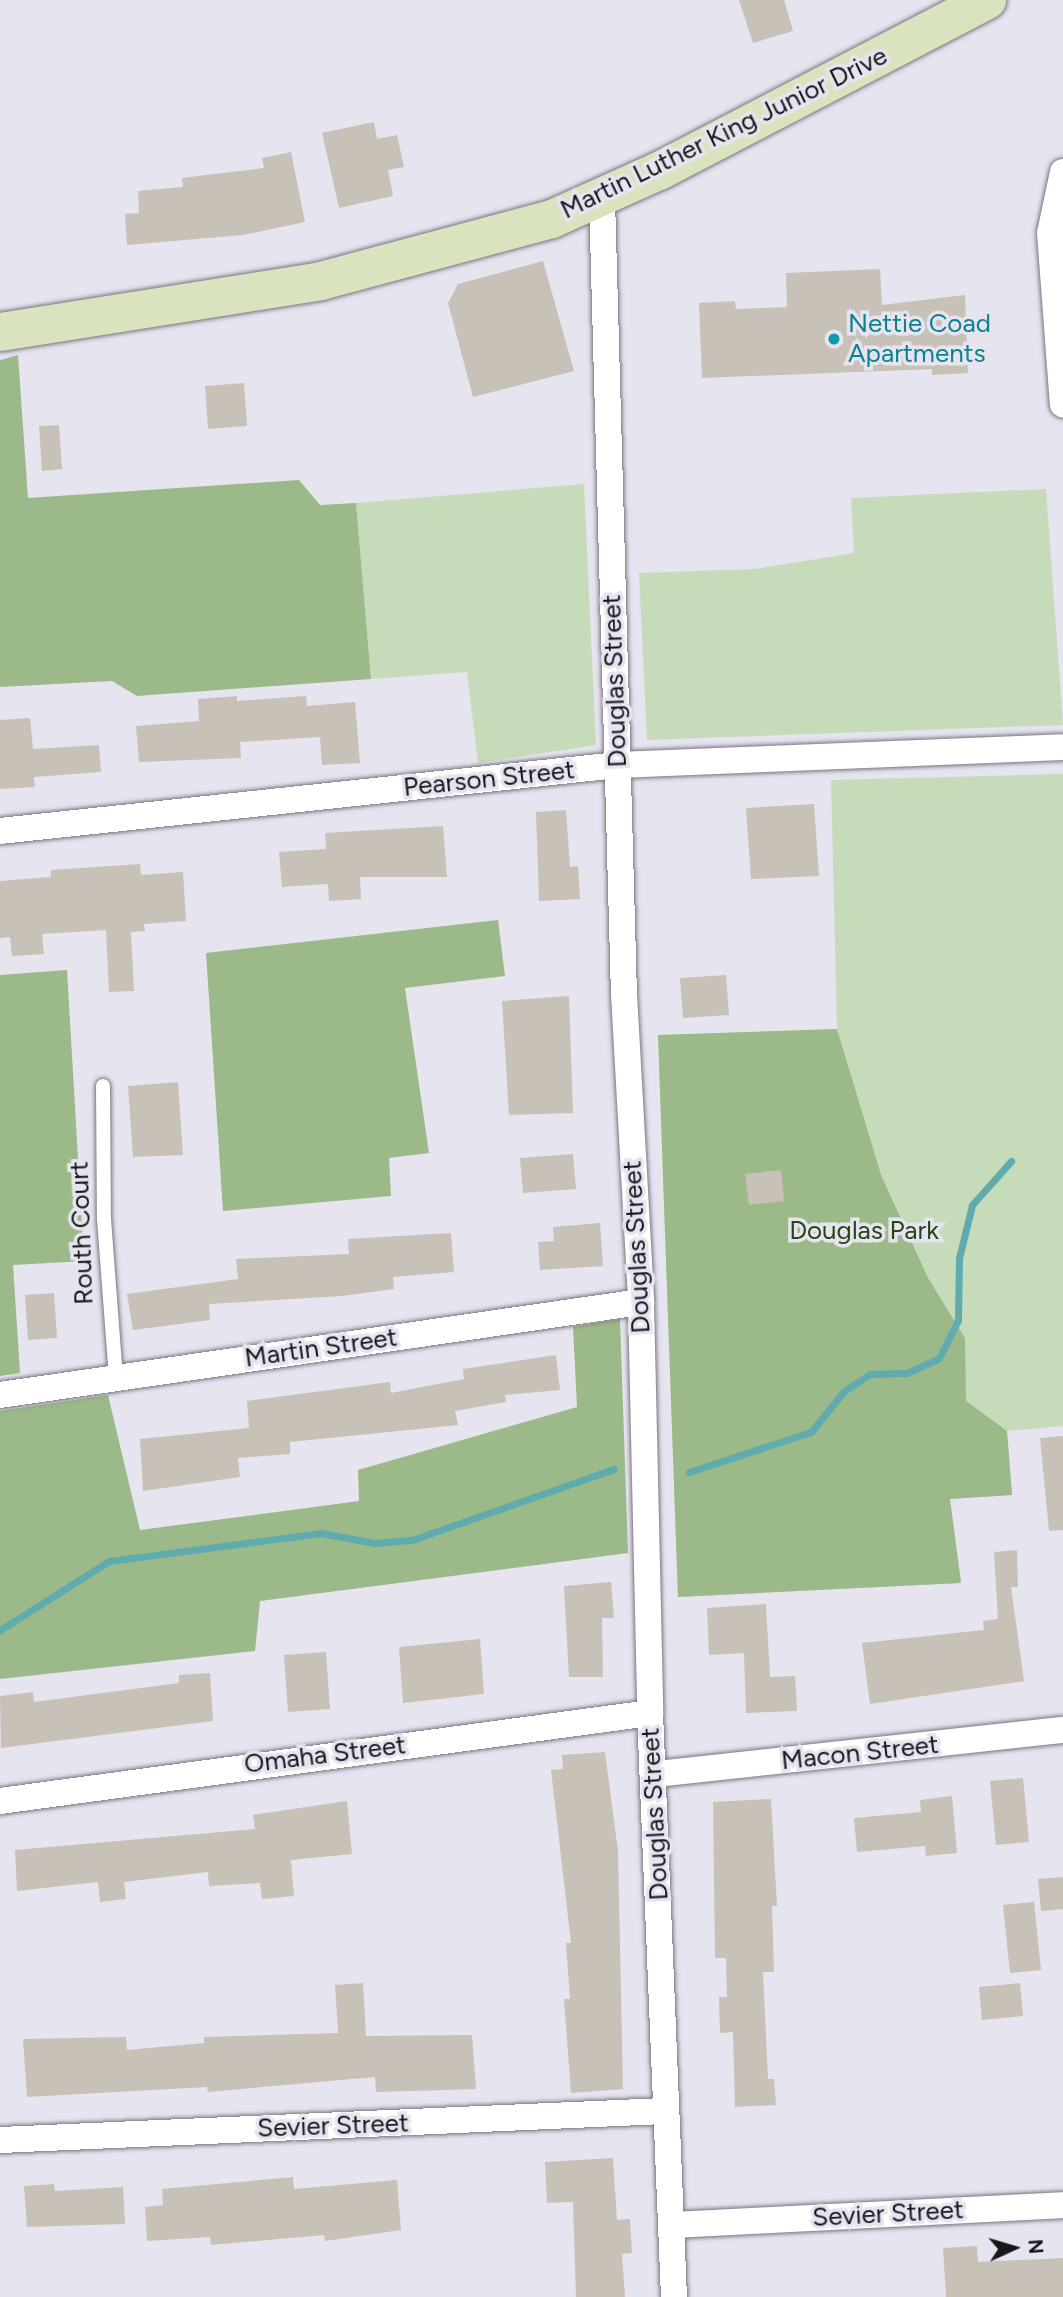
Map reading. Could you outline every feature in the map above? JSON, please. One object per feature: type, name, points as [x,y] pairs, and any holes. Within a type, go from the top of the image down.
[{"type":"main road","name":"Martin Luther King Junior Drive","points":[[0,332],[321,281],[552,219],[602,198],[987,0]]},
{"type":"street","points":[[1063,172],[1050,233],[1063,405]]},
{"type":"street","name":"Douglas Street","points":[[602,198],[618,765],[641,1302],[650,1713],[657,1774],[665,2111],[674,2297]]},
{"type":"street","name":"Pearson Street","points":[[0,831],[618,765],[1063,747]]},
{"type":"street","name":"Martin Street","points":[[0,1395],[641,1302]]},
{"type":"street","name":"Omaha Street","points":[[0,1801],[650,1713]]},
{"type":"street","name":"Macon Street","points":[[657,1774],[1063,1730]]},
{"type":"street","name":"Sevier Street","points":[[0,2140],[665,2111]]},
{"type":"street","name":"Sevier Street","points":[[671,2225],[1063,2205]]},
{"type":"lane","name":"Routh Court","points":[[103,1086],[104,1219],[116,1378]]},
{"type":"green space","points":[[18,355],[28,498],[299,480],[320,505],[356,503],[371,679],[137,696],[112,681],[0,687],[0,360]]},
{"type":"green space","points":[[584,484],[596,745],[478,763],[467,672],[371,679],[356,503]]},
{"type":"green space","points":[[1046,489],[1063,725],[647,740],[639,573],[754,569],[854,553],[851,498]]},
{"type":"green space","name":"Douglas Park","points":[[1063,774],[1063,1426],[1007,1431],[1012,1495],[950,1499],[961,1583],[678,1597],[658,1035],[837,1029],[831,780]]},
{"type":"green space","points":[[498,920],[505,976],[405,988],[429,1153],[389,1158],[391,1196],[223,1211],[206,953]]},
{"type":"green space","points":[[67,970],[84,1261],[13,1265],[20,1373],[0,1376],[0,975]]},
{"type":"green space","points":[[837,1029],[881,1175],[928,1278],[965,1338],[966,1401],[1007,1431],[1012,1495],[950,1499],[961,1583],[678,1597],[658,1035]]},
{"type":"green space","points":[[620,1319],[628,1553],[260,1601],[255,1651],[0,1679],[0,1411],[108,1395],[140,1530],[359,1501],[358,1470],[577,1407],[573,1327]]},
{"type":"building","points":[[739,0],[784,0],[793,31],[753,43]]},
{"type":"building","points":[[374,122],[377,139],[397,135],[404,167],[388,170],[393,196],[339,208],[322,133]]},
{"type":"building","points":[[291,152],[305,222],[243,235],[127,245],[125,214],[139,213],[138,191],[183,187],[182,178],[264,168],[262,158]]},
{"type":"building","points":[[543,261],[574,371],[473,397],[448,303],[458,284]]},
{"type":"building","name":"Nettie Coad Apartments","points":[[880,269],[882,305],[965,295],[968,373],[932,375],[932,369],[702,378],[699,303],[735,301],[736,309],[787,307],[786,273]]},
{"type":"building","points":[[244,383],[247,426],[208,429],[205,386]]},
{"type":"building","points":[[59,425],[62,469],[42,471],[39,426]]},
{"type":"building","points":[[237,696],[237,701],[306,696],[307,706],[355,702],[360,763],[322,765],[320,737],[240,742],[241,758],[139,762],[136,726],[199,721],[198,699]]},
{"type":"building","points":[[30,718],[33,749],[99,745],[101,772],[34,777],[35,787],[0,789],[0,720]]},
{"type":"building","points":[[814,804],[819,876],[751,879],[746,808]]},
{"type":"building","points":[[566,810],[570,867],[578,866],[580,899],[539,901],[536,812]]},
{"type":"building","points":[[443,826],[447,877],[360,877],[361,899],[329,901],[328,884],[282,887],[279,852],[326,849],[325,833]]},
{"type":"building","points":[[140,864],[141,875],[183,872],[186,921],[144,924],[145,931],[131,932],[134,991],[109,992],[106,930],[42,934],[44,954],[12,956],[10,937],[0,938],[0,881],[51,877],[51,870]]},
{"type":"building","points":[[726,975],[729,1015],[683,1018],[680,978]]},
{"type":"building","points":[[569,996],[573,1113],[509,1115],[502,1001]]},
{"type":"building","points":[[178,1082],[183,1155],[133,1157],[128,1086]]},
{"type":"building","points":[[573,1154],[576,1189],[523,1193],[520,1158]]},
{"type":"building","points":[[781,1170],[784,1201],[749,1205],[745,1174]]},
{"type":"building","points":[[600,1223],[603,1266],[540,1270],[538,1242],[554,1241],[553,1227]]},
{"type":"building","points":[[451,1233],[454,1272],[393,1277],[394,1289],[342,1296],[209,1304],[210,1320],[133,1330],[127,1294],[238,1279],[236,1259],[349,1254],[348,1239]]},
{"type":"building","points":[[54,1293],[57,1338],[28,1340],[25,1295]]},
{"type":"building","points":[[556,1355],[560,1390],[505,1395],[506,1402],[455,1411],[458,1425],[290,1442],[290,1454],[238,1458],[240,1477],[143,1491],[140,1439],[249,1428],[247,1401],[390,1382],[391,1393],[464,1379],[463,1369]]},
{"type":"building","points":[[1063,1436],[1063,1530],[1049,1531],[1040,1438]]},
{"type":"building","points":[[1017,1550],[1018,1587],[1011,1587],[1024,1681],[870,1704],[862,1643],[984,1630],[983,1621],[998,1619],[994,1552]]},
{"type":"building","points":[[611,1582],[614,1618],[602,1618],[603,1677],[569,1677],[564,1586]]},
{"type":"building","points":[[766,1604],[770,1677],[795,1676],[797,1711],[746,1713],[744,1653],[709,1655],[707,1608]]},
{"type":"building","points":[[480,1639],[484,1694],[403,1703],[399,1647]]},
{"type":"building","points":[[326,1652],[330,1709],[288,1712],[284,1655]]},
{"type":"building","points":[[210,1673],[213,1721],[1,1748],[0,1696],[33,1692],[34,1702],[179,1683],[179,1675]]},
{"type":"building","points":[[605,1752],[618,1851],[623,2089],[571,2093],[564,1999],[570,1999],[566,1943],[571,1943],[551,1770],[563,1769],[562,1755]]},
{"type":"building","points":[[1023,1778],[1029,1842],[996,1845],[990,1781]]},
{"type":"building","points":[[952,1796],[957,1853],[926,1856],[925,1846],[857,1852],[854,1818],[921,1812],[920,1800]]},
{"type":"building","points":[[771,1799],[777,1906],[772,1906],[774,1972],[763,1972],[768,2079],[774,2079],[776,2105],[735,2107],[733,2032],[720,2033],[719,1997],[727,1997],[726,1958],[715,1958],[713,1802]]},
{"type":"building","points":[[347,1801],[352,1854],[291,1860],[294,1896],[262,1899],[260,1883],[209,1886],[208,1872],[124,1882],[126,1899],[100,1902],[98,1882],[17,1891],[15,1850],[255,1829],[253,1815]]},
{"type":"building","points":[[1063,1877],[1063,1909],[1041,1911],[1038,1879]]},
{"type":"building","points":[[1034,1902],[1041,1970],[1010,1973],[1003,1905]]},
{"type":"building","points":[[363,1983],[366,2036],[472,2035],[476,2089],[376,2092],[375,2077],[208,2092],[207,2087],[27,2097],[23,2039],[126,2037],[127,2050],[204,2043],[204,2037],[338,2033],[335,1985]]},
{"type":"building","points":[[1020,1983],[1023,2016],[982,2020],[979,1987]]},
{"type":"building","points":[[613,2158],[617,2220],[630,2219],[632,2253],[622,2254],[625,2297],[576,2297],[573,2202],[547,2203],[545,2162]]},
{"type":"building","points":[[293,2177],[294,2189],[397,2180],[401,2230],[325,2241],[324,2235],[211,2245],[210,2237],[147,2241],[145,2207],[163,2205],[162,2189]]},
{"type":"building","points":[[54,2184],[55,2191],[123,2187],[125,2224],[27,2227],[24,2186]]},
{"type":"building","points":[[977,2246],[978,2262],[1063,2258],[1063,2297],[946,2297],[943,2248]]},
{"type":"waterway","points":[[689,1472],[811,1432],[844,1391],[870,1374],[907,1373],[939,1358],[958,1320],[959,1258],[972,1205],[1011,1161]]},
{"type":"waterway","points":[[0,1630],[109,1561],[321,1533],[375,1543],[412,1540],[614,1469]]},
{"type":"place","name":"Nettie Coad Apartments","points":[[834,339]]}]
